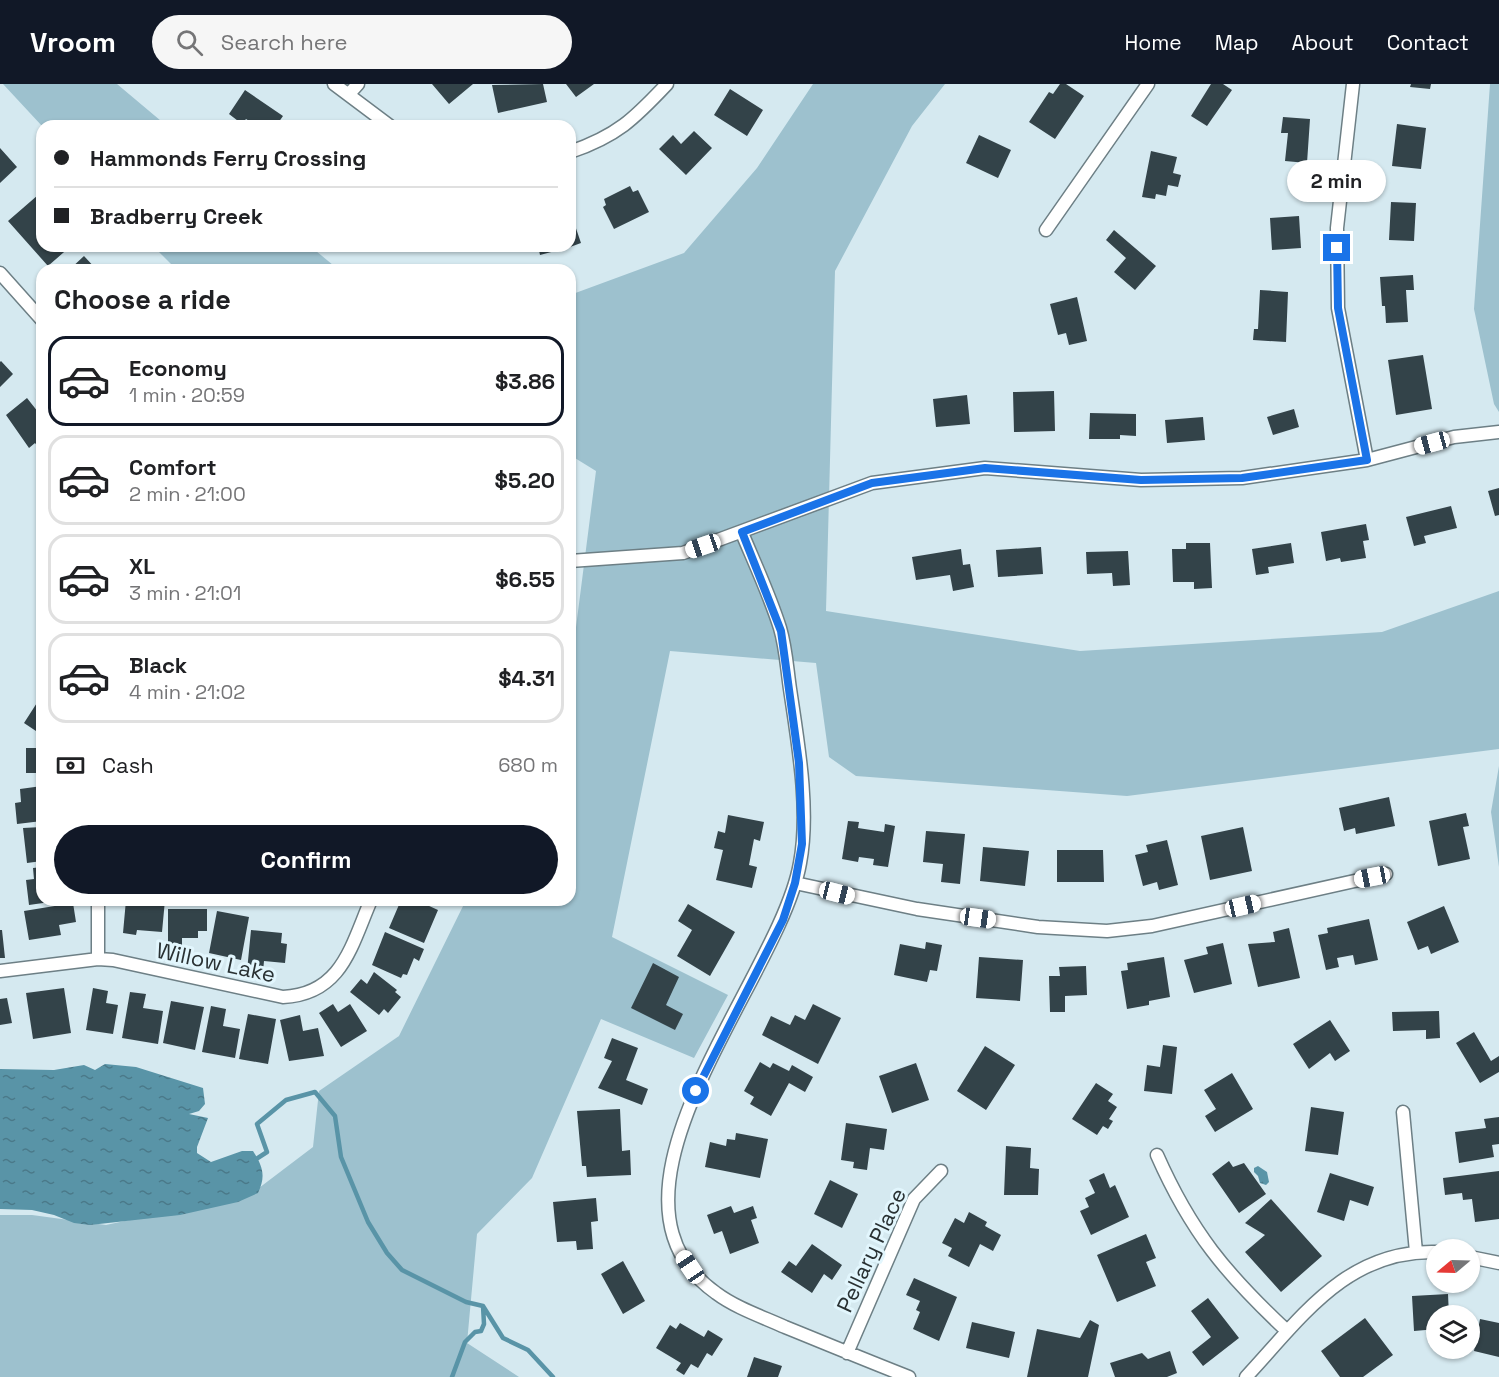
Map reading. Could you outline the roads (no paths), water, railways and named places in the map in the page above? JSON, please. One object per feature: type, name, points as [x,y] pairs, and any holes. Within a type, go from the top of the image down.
[{"type":"street","points":[[334,84],[382,120]]},
{"type":"street","points":[[349,94],[358,84]]},
{"type":"street","points":[[576,150],[593,144],[631,122],[667,84]]},
{"type":"street","points":[[1046,230],[1148,84]]},
{"type":"street","points":[[1353,84],[1337,228],[1338,308],[1367,460]]},
{"type":"street","points":[[0,273],[36,313]]},
{"type":"street","points":[[576,561],[683,554],[872,483],[985,468],[1141,480],[1230,479],[1367,460],[1454,437],[1499,432]]},
{"type":"street","points":[[742,532],[781,631],[803,818],[802,844],[795,883],[779,930],[687,1110],[668,1181],[668,1213],[682,1255],[701,1280],[716,1293],[847,1353],[909,1377]]},
{"type":"street","points":[[795,883],[917,909],[1038,927],[1107,931],[1152,926],[1386,874]]},
{"type":"street","points":[[98,906],[98,959]]},
{"type":"street","name":"Willow Lake","points":[[0,971],[98,959],[283,997],[302,996],[326,984],[339,971],[368,906]]},
{"type":"street","points":[[1403,1112],[1416,1252]]},
{"type":"street","points":[[1157,1155],[1208,1249],[1251,1297],[1287,1331]]},
{"type":"street","name":"Pellary Place","points":[[847,1353],[914,1199],[941,1171]]},
{"type":"street","points":[[1246,1377],[1287,1331],[1343,1278],[1384,1259],[1426,1252]]},
{"type":"street","points":[[1480,1259],[1499,1263]]},
{"type":"water","points":[[105,1064],[136,1067],[203,1088],[205,1104],[199,1111],[189,1114],[208,1118],[197,1153],[211,1162],[242,1151],[253,1151],[262,1172],[262,1182],[258,1193],[238,1202],[180,1215],[90,1225],[74,1223],[32,1210],[0,1209],[0,1069],[54,1070],[84,1065],[95,1070]]},
{"type":"water","points":[[1258,1166],[1267,1172],[1269,1182],[1266,1185],[1260,1183],[1254,1172],[1254,1168]]},
{"type":"waterway","points":[[253,1161],[267,1152],[257,1124],[286,1100],[315,1092],[335,1116],[341,1157],[368,1222],[387,1253],[402,1270],[466,1302],[483,1306],[503,1338],[528,1350],[553,1377]]},
{"type":"waterway","points":[[452,1377],[465,1342],[475,1332],[481,1331],[484,1324],[483,1306]]}]
